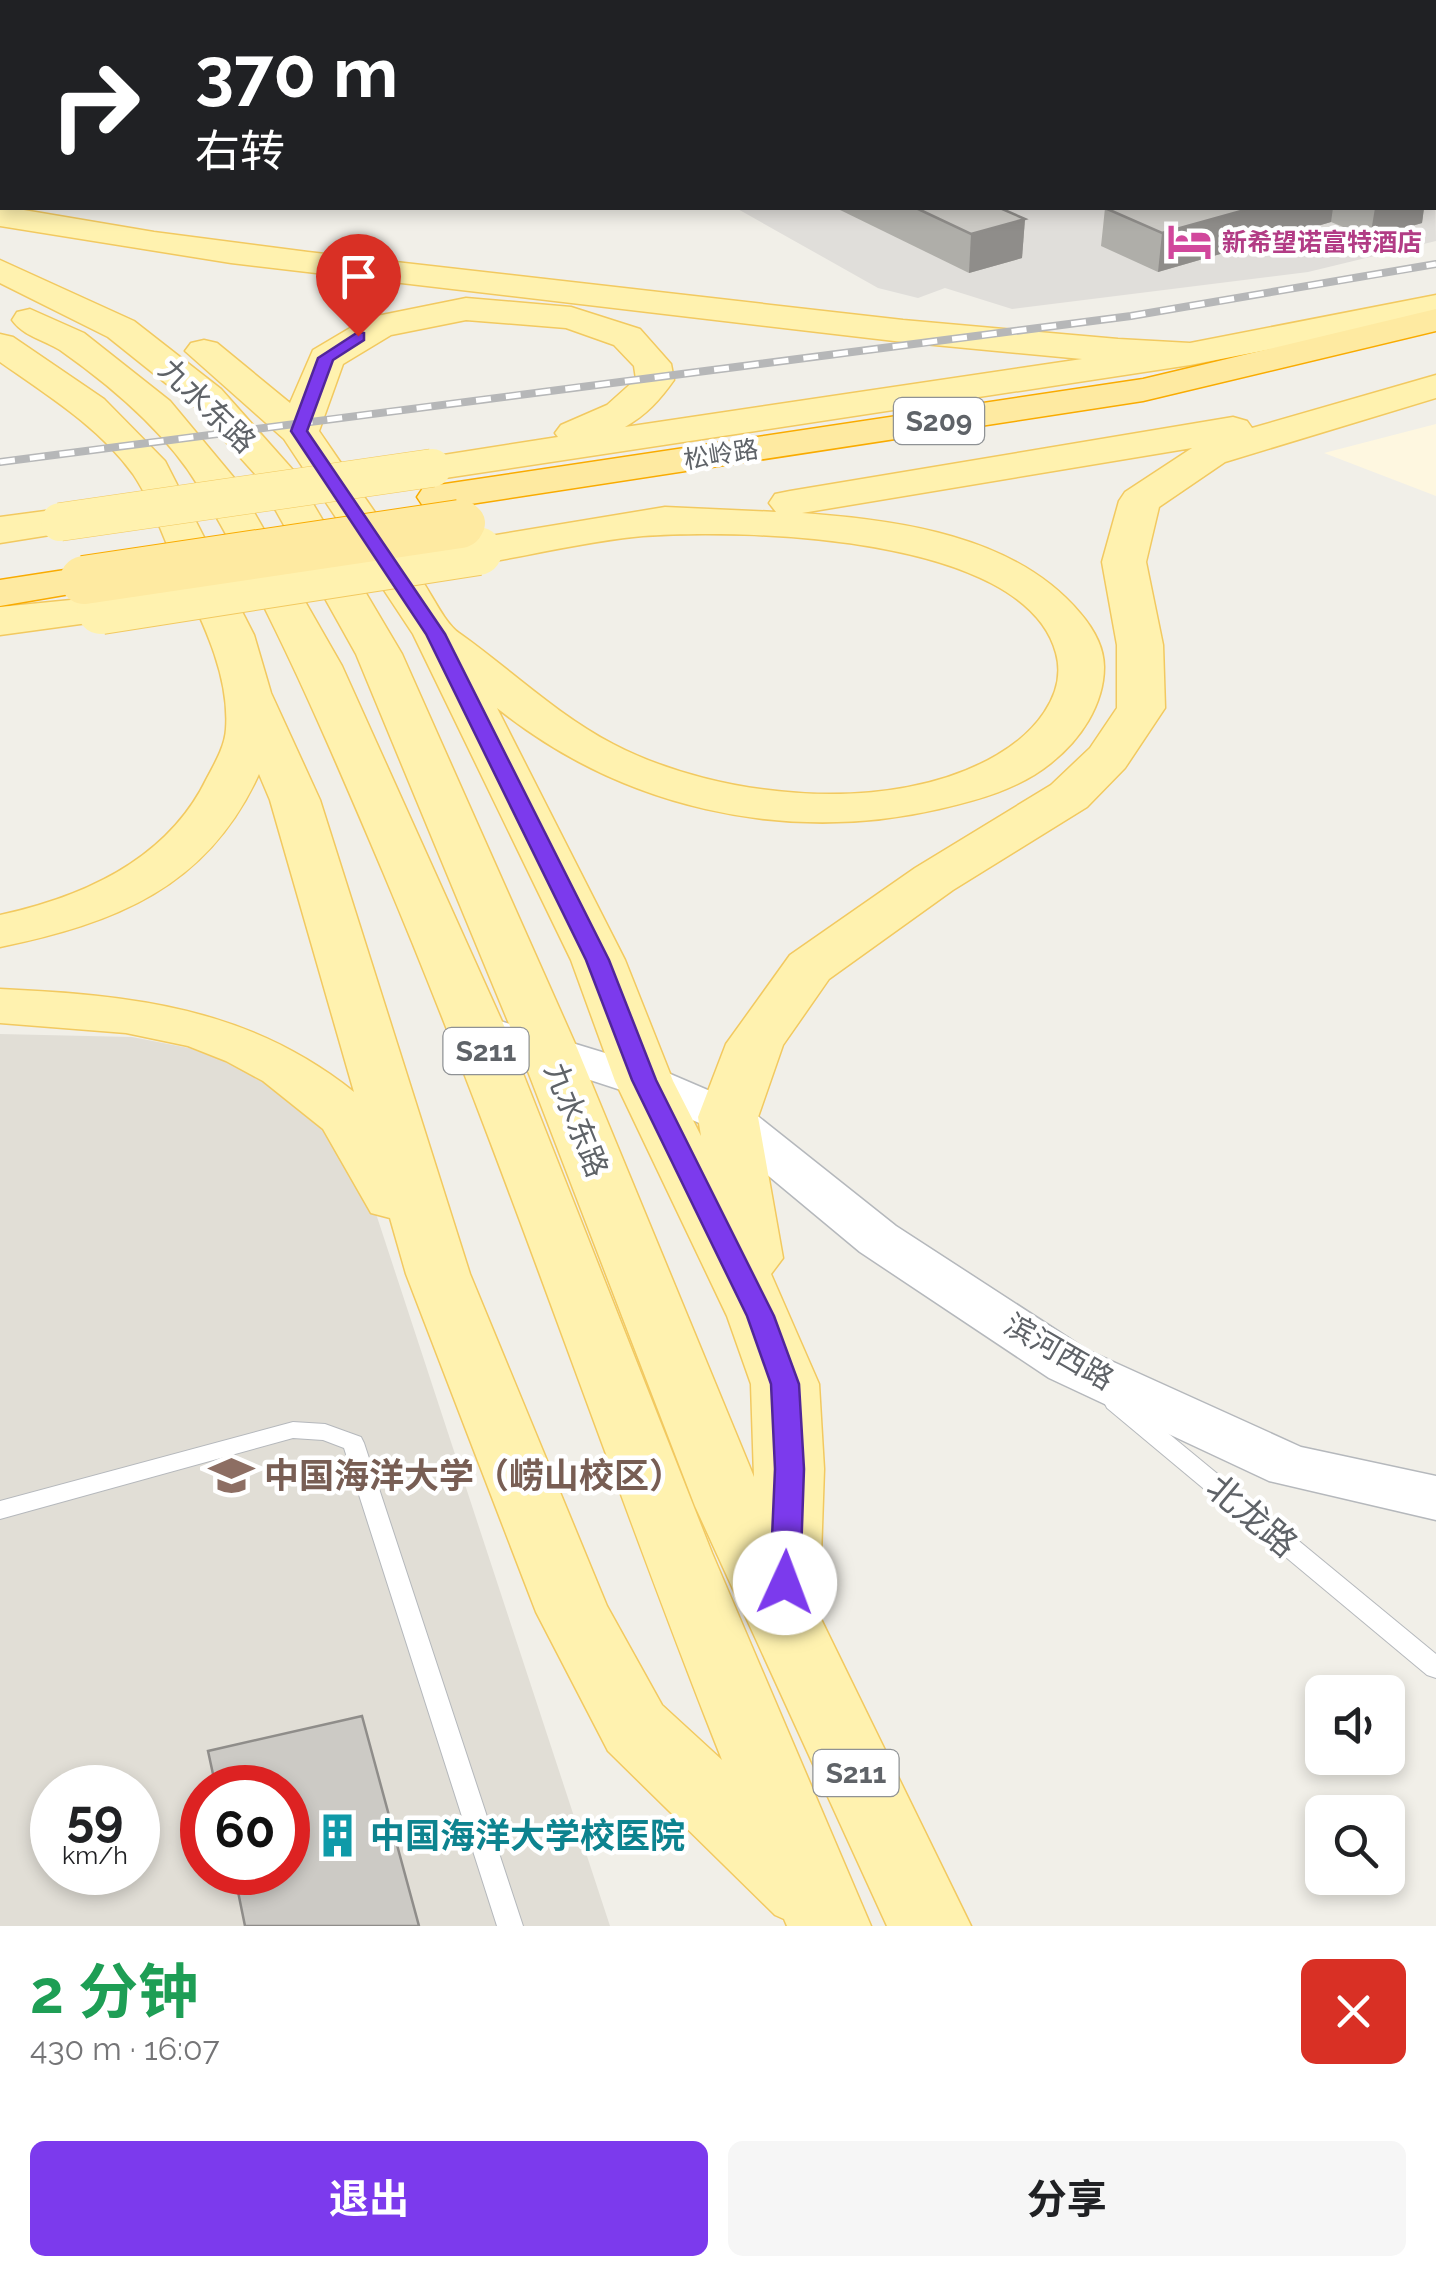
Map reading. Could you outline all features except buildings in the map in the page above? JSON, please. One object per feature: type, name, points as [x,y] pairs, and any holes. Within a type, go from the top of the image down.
[{"type":"highway","name":"松岭路","points":[[453,510],[1143,390],[1436,320]]},
{"type":"highway","name":"松岭路","points":[[0,559],[76,566],[1263,398],[1436,356]]},
{"type":"main road","points":[[0,216],[90,234],[332,267],[614,296],[973,340],[1190,354]]},
{"type":"main road","points":[[0,241],[100,285],[203,350],[299,431],[436,634],[598,960],[644,1080],[760,1316],[785,1384],[789,1469],[784,1621]]},
{"type":"main road","name":"九水东路","points":[[0,270],[121,329],[207,397],[273,470],[379,654],[548,1048],[730,1506],[929,1926]]},
{"type":"main road","name":"九水东路","points":[[0,306],[71,340],[156,409],[216,479],[319,666],[477,1028],[676,1553],[823,1914]]},
{"type":"main road","points":[[9,614],[76,566],[453,510],[1436,306]]},
{"type":"main road","points":[[299,431],[326,358],[380,326],[418,316],[466,309],[571,318],[627,337],[652,364],[656,380],[641,401],[618,418],[566,436],[453,510]]},
{"type":"main road","points":[[0,345],[16,353],[106,423],[151,470],[231,635],[247,693],[295,800],[438,1274],[573,1612],[635,1728],[823,1914]]},
{"type":"main road","points":[[0,371],[19,375],[106,423]]},
{"type":"main road","points":[[760,1316],[728,1117],[755,1044],[809,967],[934,879],[1068,796],[1108,758],[1141,708],[1140,645],[1124,562],[1140,502],[1211,453],[1358,406],[1436,386]]},
{"type":"main road","points":[[627,524],[804,502],[1078,458],[1358,406]]},
{"type":"main road","points":[[436,634],[544,722],[616,764],[659,782],[762,803],[823,808],[892,804],[998,775],[1032,754],[1060,729],[1079,699],[1084,669],[1077,640],[1056,611],[1036,593],[974,560],[938,547],[858,530],[784,523],[627,524],[453,510]]},
{"type":"main road","points":[[0,530],[76,566]]},
{"type":"main road","points":[[0,931],[77,912],[126,890],[173,861],[205,830],[231,783],[250,732],[247,693]]},
{"type":"main road","points":[[0,1006],[95,1010],[170,1023],[234,1043],[294,1073],[346,1117],[438,1274]]},
{"type":"street","name":"滨河西路","points":[[477,1028],[644,1080],[728,1117],[878,1239],[1068,1364],[1289,1466],[1436,1498]]},
{"type":"lane","name":"北龙路","points":[[1068,1364],[1436,1668]]},
{"type":"lane","points":[[0,1510],[292,1430],[325,1432],[353,1444],[510,1926]]},
{"type":"shaded area","points":[[740,210],[1436,210],[1436,241],[1308,272],[1012,309],[945,288],[918,298],[878,288]]},
{"type":"shaded area","points":[[1436,424],[1436,496],[1324,453]]},
{"type":"shaded area","name":"中国海洋大学（崂山校区）","points":[[0,1034],[132,1037],[189,1048],[280,1082],[360,1165],[610,1926],[0,1926]]},
{"type":"railway","points":[[0,462],[1131,316],[1436,264]]},
{"type":"place","name":"新希望诺富特酒店","points":[[1189,242]]},
{"type":"place","name":"中国海洋大学（崂山校区）","points":[[231,1476]]},
{"type":"place","name":"中国海洋大学校医院","points":[[337,1836]]},
{"type":"route","points":[[358,336],[326,358],[299,431],[436,634],[598,960],[644,1080],[760,1316],[785,1384],[789,1469],[785,1583]]}]
